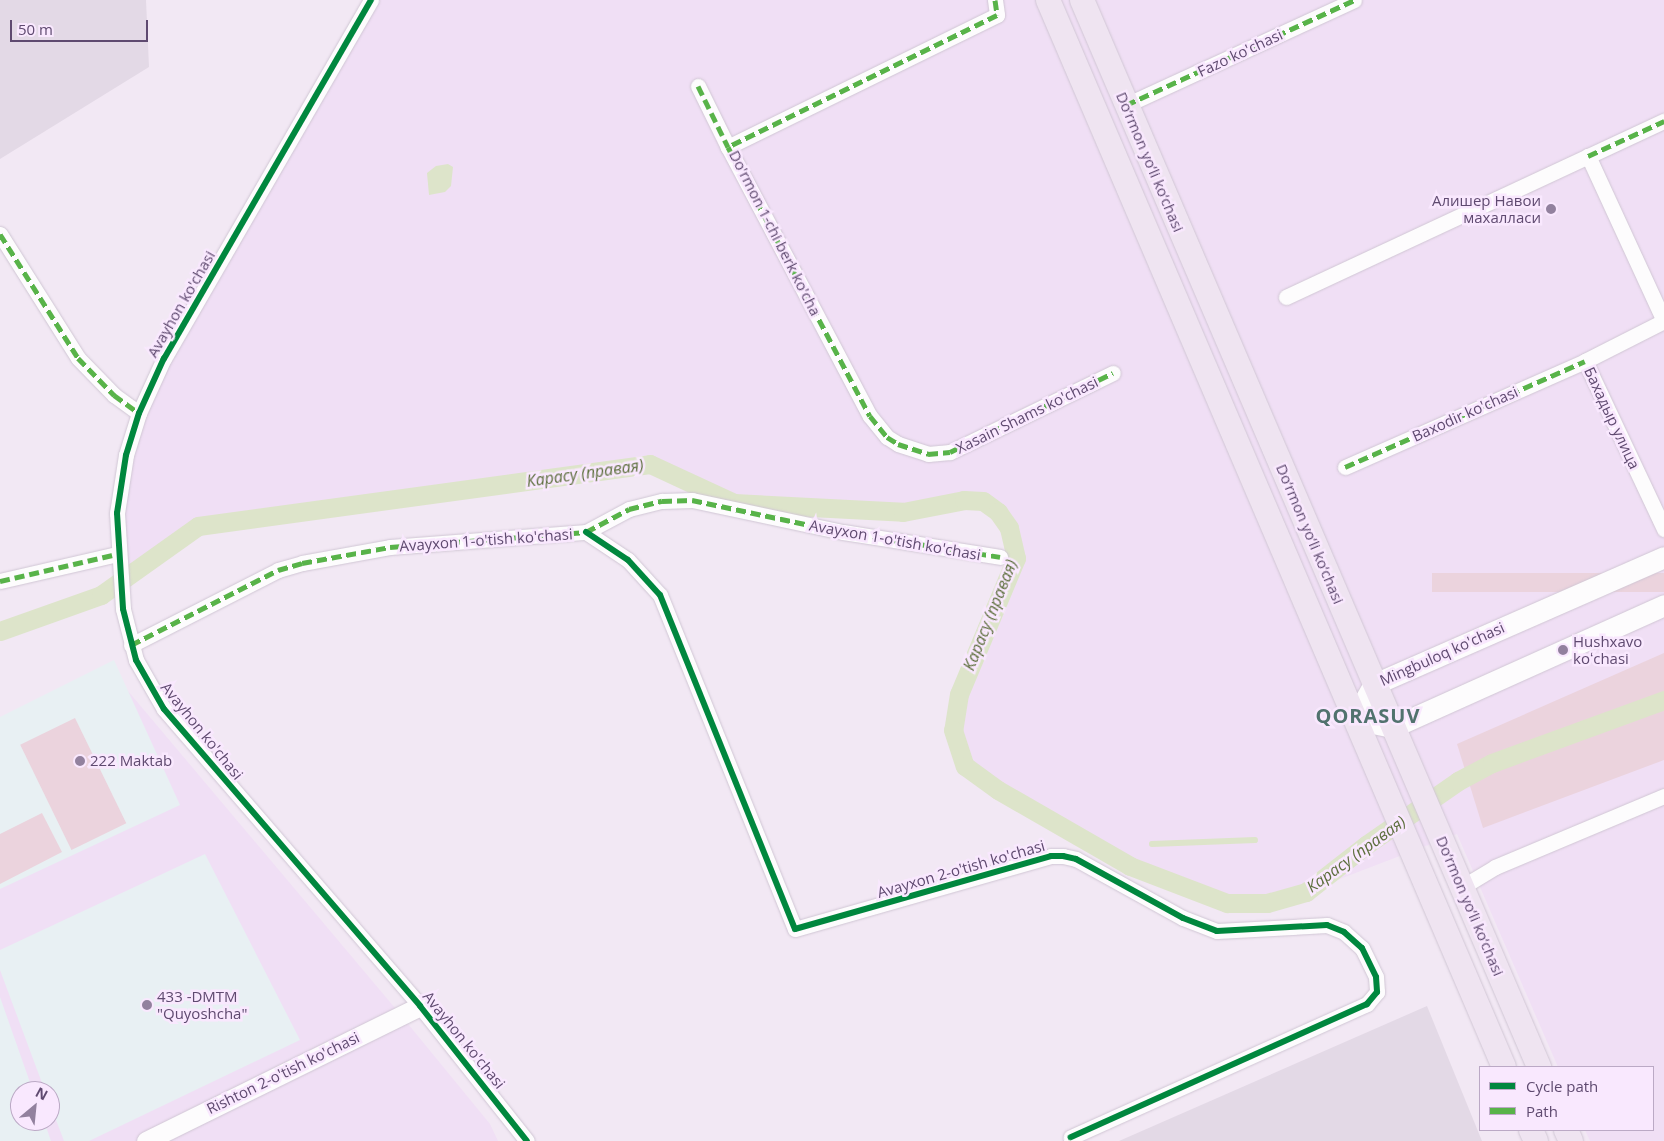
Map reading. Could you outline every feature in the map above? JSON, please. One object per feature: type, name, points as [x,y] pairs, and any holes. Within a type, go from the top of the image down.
[{"type":"main road","name":"Do‘rmon yo‘li ko‘chasi","points":[[1048,0],[1504,1066]]},
{"type":"main road","name":"Do‘rmon yo‘li ko‘chasi","points":[[1082,0],[1539,1066]]},
{"type":"main road","name":"Mingbuloq ko'chasi","points":[[1354,718],[1374,684],[1664,557]]},
{"type":"main road","points":[[1354,718],[1393,727],[1664,605]]},
{"type":"street","name":"Avayhon ko'chasi","points":[[371,0],[164,358],[139,413],[120,484],[117,554],[123,609],[131,645],[143,674],[164,708],[420,1006],[527,1141]]},
{"type":"street","name":"Do'rmon 1-chi berk ko'cha","points":[[940,454],[918,452],[898,444],[888,437],[870,416],[728,147],[997,15],[995,0]]},
{"type":"street","name":"Fazo ko'chasi","points":[[1126,105],[1354,0]]},
{"type":"street","points":[[698,86],[728,147]]},
{"type":"street","points":[[1286,296],[1664,121]]},
{"type":"street","name":"Бахадыр улица","points":[[1588,156],[1664,321],[1585,361],[1664,530]]},
{"type":"street","points":[[0,234],[78,358],[114,396],[139,413]]},
{"type":"street","name":"Baxodir ko'chasi","points":[[1345,467],[1585,361]]},
{"type":"street","name":"Xasain Shams ko'chasi","points":[[940,454],[959,448],[1113,374]]},
{"type":"street","name":"Avayxon 1-o'tish ko'chasi","points":[[131,645],[278,570],[302,563],[390,547],[586,532],[629,509],[662,501],[692,500],[843,532],[1000,557]]},
{"type":"street","name":"Avayxon 2-o'tish ko'chasi","points":[[586,532],[628,560],[660,595],[795,929],[1051,856],[1063,856],[1076,859],[1183,918],[1217,931],[1327,925],[1344,932],[1362,948],[1376,977],[1377,992],[1367,1004],[1071,1137]]},
{"type":"street","points":[[0,581],[117,554]]},
{"type":"street","points":[[1462,887],[1496,867],[1664,796]]},
{"type":"street","name":"Rishton 2-o'tish ko'chasi","points":[[146,1141],[420,1006]]},
{"type":"shaded area","points":[[0,0],[146,0],[149,67],[0,159]]},
{"type":"shaded area","points":[[371,0],[1664,0],[1664,1141],[1590,1141],[1585,1131],[1654,1131],[1654,1066],[1558,1066],[1457,834],[1306,892],[1227,903],[1130,866],[998,790],[965,766],[953,730],[959,694],[1016,558],[1009,528],[983,501],[903,512],[734,503],[650,464],[198,526],[120,583],[117,554],[139,413]]},
{"type":"shaded area","points":[[448,164],[453,167],[451,186],[445,192],[429,195],[427,173],[436,166]]},
{"type":"shaded area","points":[[1432,573],[1664,573],[1664,592],[1432,592]]},
{"type":"shaded area","points":[[1664,653],[1664,760],[1483,828],[1457,744]]},
{"type":"shaded area","name":"222 Maktab","points":[[114,660],[180,805],[0,889],[0,717]]},
{"type":"shaded area","points":[[112,672],[395,1008],[490,1124],[498,1141],[0,1141],[0,730]]},
{"type":"shaded area","points":[[75,718],[126,823],[71,850],[20,745]]},
{"type":"shaded area","points":[[42,813],[62,852],[0,884],[0,834]]},
{"type":"shaded area","name":"433 -DMTM \"Quyoshcha\"","points":[[205,854],[300,1040],[89,1141],[64,1141],[60,1130],[60,1081],[41,1081],[0,970],[0,950]]},
{"type":"shaded area","points":[[0,997],[29,1081],[10,1081],[10,1131],[48,1131],[51,1141],[0,1141]]},
{"type":"shaded area","points":[[1427,1006],[1482,1141],[1119,1141]]},
{"type":"waterway","name":"Карасу (правая)","points":[[0,631],[101,595],[198,526],[650,464],[734,503],[903,512],[964,500],[983,501],[998,512],[1009,528],[1016,558],[959,694],[953,730],[965,766],[998,790],[1130,866],[1227,903],[1267,903],[1306,892],[1366,845],[1458,781],[1492,763],[1664,700]]},
{"type":"waterway","points":[[1152,844],[1255,840]]},
{"type":"marked path","points":[[995,0],[997,15],[728,147],[870,416],[887,437],[898,444],[928,454],[950,452],[1113,373]]},
{"type":"marked path","points":[[1126,105],[1354,0]]},
{"type":"marked path","points":[[698,86],[728,147]]},
{"type":"marked path","points":[[1588,156],[1664,121]]},
{"type":"marked path","points":[[0,234],[78,358],[114,395],[139,413]]},
{"type":"marked path","points":[[1345,467],[1585,361]]},
{"type":"marked path","points":[[131,645],[278,570],[302,563],[390,547],[586,532],[629,509],[662,501],[692,500],[843,532],[1000,557]]},
{"type":"marked path","points":[[0,581],[117,554]]},
{"type":"cycle path","points":[[371,0],[164,358],[139,413],[126,455],[117,513],[123,609],[136,660],[164,709],[420,1006],[527,1141]]},
{"type":"cycle path","points":[[586,532],[628,560],[660,595],[795,929],[1051,856],[1063,856],[1076,859],[1183,918],[1217,931],[1327,925],[1344,932],[1362,948],[1376,977],[1377,992],[1367,1004],[1071,1137]]},
{"type":"place","name":"Алишер Навои махалласи","points":[[1551,209]]},
{"type":"place","name":"Hushxavo koʻchasi","points":[[1563,650]]},
{"type":"place","name":"222 Maktab","points":[[80,761]]},
{"type":"place","name":"433 -DMTM \"Quyoshcha\"","points":[[147,1005]]},
{"type":"district","name":"QORASUV","points":[[1368,715]]}]
